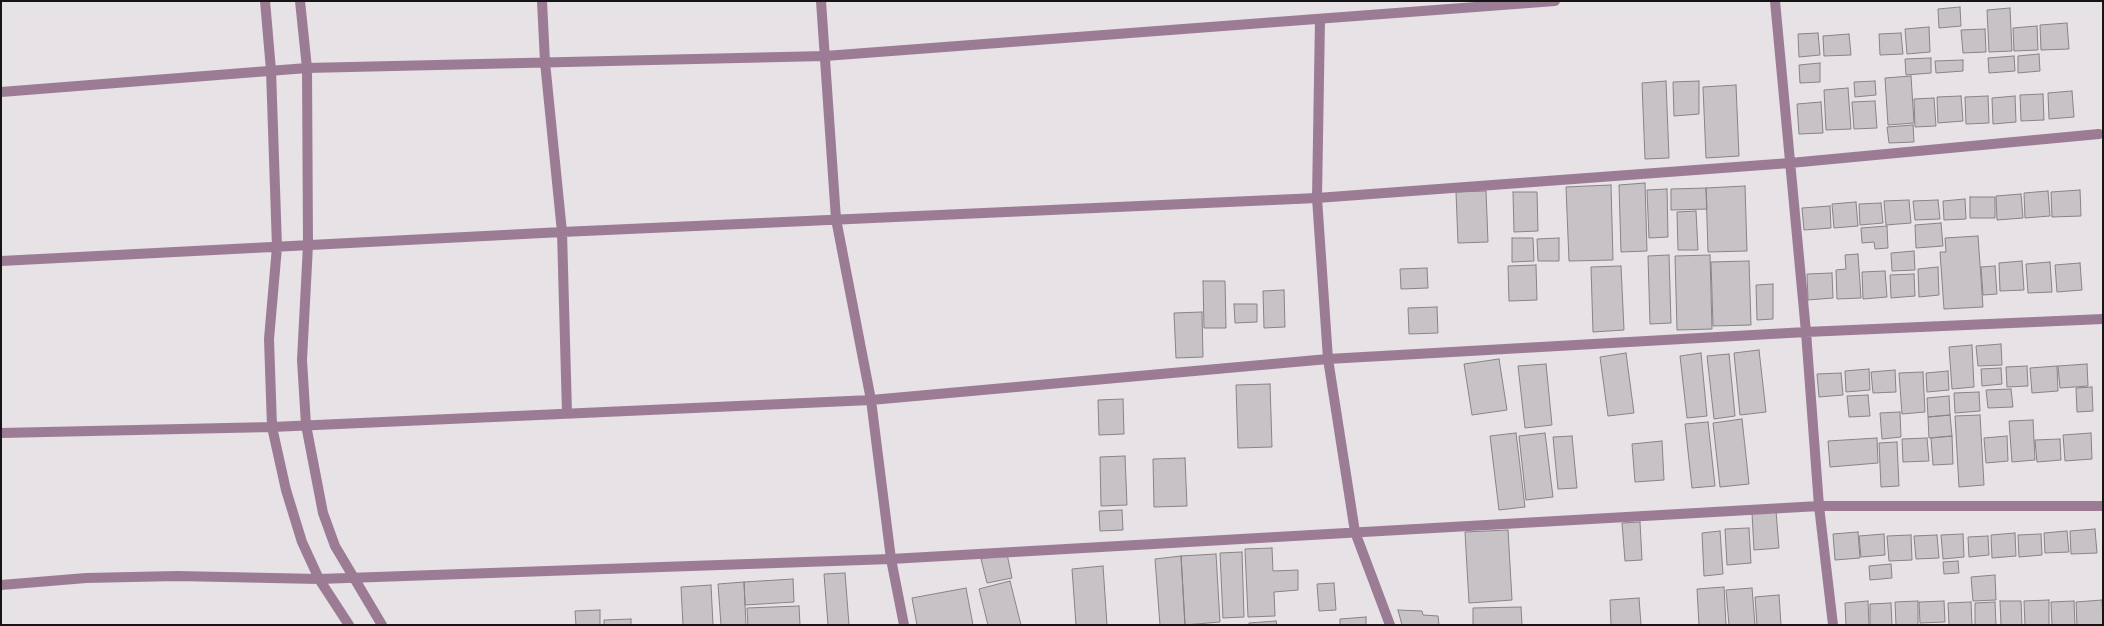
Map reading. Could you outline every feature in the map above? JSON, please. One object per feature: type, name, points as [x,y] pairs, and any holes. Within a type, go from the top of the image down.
[{"type":"street","points":[[265,1],[271,70],[277,247],[269,339],[272,427],[286,490],[302,542],[319,579],[349,625]]},
{"type":"street","points":[[300,1],[307,68],[308,245],[302,360],[306,425],[323,513],[336,546],[353,578],[382,625]]},
{"type":"street","points":[[542,1],[545,62],[562,232],[566,413]]},
{"type":"street","points":[[821,1],[836,219],[872,400],[891,559],[904,625]]},
{"type":"street","points":[[1,92],[307,68],[825,56],[1555,1]]},
{"type":"street","points":[[1774,1],[1806,332],[1819,506],[1833,625]]},
{"type":"street","points":[[1320,19],[1317,198],[1328,360],[1355,532],[1390,625]]},
{"type":"street","points":[[1,261],[562,232],[1317,198],[1790,163],[2099,134]]},
{"type":"street","points":[[1,434],[272,427],[872,400],[1328,360],[1806,332],[2103,318]]},
{"type":"street","points":[[1,585],[86,578],[177,576],[319,579],[891,559],[1819,506],[2103,506]]},
{"type":"building","points":[[1960,7],[1961,26],[1939,28],[1938,9]]},
{"type":"building","points":[[2010,8],[2012,51],[1989,52],[1987,10]]},
{"type":"building","points":[[2067,23],[2069,49],[2041,50],[2040,25]]},
{"type":"building","points":[[2037,26],[2038,50],[2014,51],[2013,28]]},
{"type":"building","points":[[1929,27],[1930,52],[1907,54],[1905,29]]},
{"type":"building","points":[[1985,29],[1986,52],[1963,53],[1961,30]]},
{"type":"building","points":[[1818,33],[1820,55],[1799,57],[1798,34]]},
{"type":"building","points":[[1901,33],[1903,54],[1880,55],[1879,34]]},
{"type":"building","points":[[1849,34],[1851,55],[1824,56],[1823,36]]},
{"type":"building","points":[[2039,54],[2040,71],[2018,73],[2018,56]]},
{"type":"building","points":[[2014,56],[2015,71],[1989,73],[1988,58]]},
{"type":"building","points":[[1931,58],[1931,73],[1906,75],[1905,59]]},
{"type":"building","points":[[1963,60],[1963,71],[1936,73],[1935,61]]},
{"type":"building","points":[[1820,63],[1820,82],[1800,83],[1799,65]]},
{"type":"building","points":[[1911,76],[1914,123],[1888,125],[1885,78]]},
{"type":"building","points":[[1666,81],[1669,158],[1645,159],[1642,83]]},
{"type":"building","points":[[1699,81],[1699,114],[1674,116],[1673,82]]},
{"type":"building","points":[[1875,81],[1876,95],[1855,97],[1854,82]]},
{"type":"building","points":[[1736,85],[1739,156],[1706,158],[1703,87]]},
{"type":"building","points":[[1848,88],[1851,129],[1826,130],[1824,90]]},
{"type":"building","points":[[2072,91],[2074,117],[2049,119],[2048,93]]},
{"type":"building","points":[[2043,94],[2044,120],[2021,121],[2020,95]]},
{"type":"building","points":[[1961,96],[1963,121],[1938,123],[1937,97]]},
{"type":"building","points":[[1988,96],[1989,123],[1966,124],[1965,97]]},
{"type":"building","points":[[2015,96],[2016,122],[1993,124],[1992,98]]},
{"type":"building","points":[[1934,98],[1936,126],[1915,127],[1914,99]]},
{"type":"building","points":[[1875,101],[1877,128],[1854,129],[1852,102]]},
{"type":"building","points":[[1821,102],[1823,133],[1799,134],[1797,104]]},
{"type":"building","points":[[1913,125],[1914,142],[1889,143],[1887,127]]},
{"type":"building","points":[[1645,183],[1647,251],[1621,252],[1619,185]]},
{"type":"building","points":[[1611,185],[1613,260],[1569,261],[1566,187]]},
{"type":"building","points":[[1745,186],[1747,251],[1708,252],[1706,188]]},
{"type":"building","points":[[1706,188],[1707,209],[1671,210],[1671,189]]},
{"type":"building","points":[[1667,189],[1668,237],[1649,238],[1647,190]]},
{"type":"building","points":[[2080,190],[2081,216],[2052,217],[2051,192]]},
{"type":"building","points":[[1486,191],[1488,242],[1458,243],[1456,192]]},
{"type":"building","points":[[2048,191],[2050,216],[2025,218],[2024,193]]},
{"type":"building","points":[[1513,192],[1537,192],[1538,231],[1514,232]]},
{"type":"building","points":[[2021,194],[2023,218],[1997,220],[1996,196]]},
{"type":"building","points":[[1970,197],[1995,197],[1995,218],[1970,218]]},
{"type":"building","points":[[1965,199],[1966,219],[1944,220],[1943,201]]},
{"type":"building","points":[[1909,200],[1911,223],[1886,225],[1884,201]]},
{"type":"building","points":[[1938,200],[1940,219],[1915,220],[1913,201]]},
{"type":"building","points":[[1856,202],[1858,226],[1834,228],[1832,204]]},
{"type":"building","points":[[1881,203],[1883,223],[1860,225],[1859,204]]},
{"type":"building","points":[[1830,206],[1831,228],[1804,230],[1802,208]]},
{"type":"building","points":[[1696,211],[1698,250],[1678,250],[1677,212]]},
{"type":"building","points":[[1941,223],[1943,246],[1916,248],[1915,225]]},
{"type":"building","points":[[1887,226],[1888,248],[1875,249],[1874,242],[1862,243],[1861,228]]},
{"type":"building","points":[[1978,236],[1983,307],[1944,309],[1940,252],[1946,252],[1945,238]]},
{"type":"building","points":[[1512,238],[1533,238],[1534,261],[1512,262]]},
{"type":"building","points":[[1559,238],[1559,261],[1538,261],[1537,239]]},
{"type":"building","points":[[1914,251],[1915,270],[1892,271],[1891,253]]},
{"type":"building","points":[[1858,254],[1861,298],[1837,299],[1836,270],[1846,269],[1845,255]]},
{"type":"building","points":[[1669,255],[1671,323],[1650,324],[1648,256]]},
{"type":"building","points":[[1710,255],[1712,329],[1677,330],[1675,256]]},
{"type":"building","points":[[1749,261],[1751,325],[1713,326],[1711,262]]},
{"type":"building","points":[[2022,261],[2024,290],[2000,291],[1999,263]]},
{"type":"building","points":[[2050,262],[2052,292],[2028,293],[2026,264]]},
{"type":"building","points":[[2080,263],[2082,290],[2057,292],[2055,265]]},
{"type":"building","points":[[1536,265],[1537,300],[1509,301],[1508,266]]},
{"type":"building","points":[[1621,266],[1624,330],[1593,332],[1591,267]]},
{"type":"building","points":[[1995,266],[1997,294],[1983,295],[1981,267]]},
{"type":"building","points":[[1938,267],[1939,295],[1919,297],[1918,269]]},
{"type":"building","points":[[1427,268],[1428,288],[1401,289],[1400,269]]},
{"type":"building","points":[[1885,271],[1887,297],[1863,299],[1862,272]]},
{"type":"building","points":[[1832,273],[1833,298],[1808,300],[1807,274]]},
{"type":"building","points":[[1914,274],[1915,296],[1891,298],[1890,275]]},
{"type":"building","points":[[1203,281],[1225,281],[1226,328],[1204,328]]},
{"type":"building","points":[[1773,284],[1773,319],[1757,320],[1756,285]]},
{"type":"building","points":[[1284,290],[1285,327],[1264,328],[1263,291]]},
{"type":"building","points":[[1234,304],[1257,304],[1257,322],[1235,323]]},
{"type":"building","points":[[1437,307],[1438,333],[1409,334],[1408,308]]},
{"type":"building","points":[[1202,312],[1203,357],[1176,358],[1174,313]]},
{"type":"building","points":[[2001,344],[2002,365],[1978,366],[1976,346]]},
{"type":"building","points":[[1972,345],[1974,387],[1952,389],[1949,347]]},
{"type":"building","points":[[1759,350],[1766,412],[1740,415],[1734,353]]},
{"type":"building","points":[[1626,353],[1634,413],[1608,416],[1600,357]]},
{"type":"building","points":[[1701,353],[1707,416],[1687,418],[1680,356]]},
{"type":"building","points":[[1729,354],[1735,416],[1714,419],[1707,356]]},
{"type":"building","points":[[1499,359],[1507,410],[1472,415],[1464,364]]},
{"type":"building","points":[[1546,364],[1552,425],[1525,428],[1518,366]]},
{"type":"building","points":[[2087,364],[2088,386],[2060,388],[2058,366]]},
{"type":"building","points":[[2027,366],[2028,386],[2007,387],[2006,367]]},
{"type":"building","points":[[2057,366],[2058,391],[2032,393],[2030,368]]},
{"type":"building","points":[[2001,368],[2002,384],[1982,386],[1981,369]]},
{"type":"building","points":[[1869,369],[1870,390],[1846,392],[1845,371]]},
{"type":"building","points":[[1895,370],[1896,392],[1873,393],[1871,372]]},
{"type":"building","points":[[1948,371],[1949,390],[1927,392],[1926,373]]},
{"type":"building","points":[[1923,372],[1925,412],[1902,414],[1899,373]]},
{"type":"building","points":[[1841,373],[1843,395],[1819,397],[1817,374]]},
{"type":"building","points":[[1270,384],[1272,447],[1238,448],[1236,385]]},
{"type":"building","points":[[2092,387],[2093,411],[2077,412],[2076,388]]},
{"type":"building","points":[[2011,389],[2013,407],[1988,408],[1986,390]]},
{"type":"building","points":[[1979,392],[1980,411],[1955,413],[1954,393]]},
{"type":"building","points":[[1868,395],[1870,416],[1849,417],[1847,396]]},
{"type":"building","points":[[1949,396],[1950,415],[1928,417],[1927,398]]},
{"type":"building","points":[[1123,399],[1124,434],[1099,435],[1098,400]]},
{"type":"building","points":[[1900,412],[1901,437],[1882,439],[1880,413]]},
{"type":"building","points":[[1950,415],[1952,436],[1929,438],[1928,417]]},
{"type":"building","points":[[1980,415],[1984,485],[1959,487],[1955,416]]},
{"type":"building","points":[[1742,419],[1749,484],[1720,487],[1713,423]]},
{"type":"building","points":[[2033,420],[2035,460],[2012,462],[2009,421]]},
{"type":"building","points":[[1708,422],[1715,486],[1692,488],[1685,424]]},
{"type":"building","points":[[1516,433],[1525,507],[1499,510],[1490,436]]},
{"type":"building","points":[[1545,433],[1553,497],[1526,500],[1519,436]]},
{"type":"building","points":[[2091,433],[2092,459],[2065,461],[2063,435]]},
{"type":"building","points":[[1572,436],[1577,488],[1558,489],[1553,437]]},
{"type":"building","points":[[1952,436],[1953,464],[1933,465],[1931,438]]},
{"type":"building","points":[[2007,436],[2008,461],[1986,463],[1984,438]]},
{"type":"building","points":[[1877,438],[1878,463],[1830,467],[1828,441]]},
{"type":"building","points":[[1927,438],[1929,461],[1903,462],[1902,439]]},
{"type":"building","points":[[2060,439],[2061,460],[2037,462],[2035,440]]},
{"type":"building","points":[[1662,441],[1664,480],[1635,482],[1632,444]]},
{"type":"building","points":[[1897,442],[1899,486],[1881,487],[1879,443]]},
{"type":"building","points":[[1125,456],[1127,505],[1101,506],[1100,457]]},
{"type":"building","points":[[1185,458],[1187,506],[1154,507],[1153,459]]},
{"type":"building","points":[[1122,510],[1123,530],[1100,531],[1099,511]]},
{"type":"building","points":[[1776,511],[1779,548],[1754,550],[1752,513]]},
{"type":"building","points":[[1640,522],[1642,560],[1625,561],[1622,523]]},
{"type":"building","points":[[1749,528],[1751,563],[1727,565],[1725,529]]},
{"type":"building","points":[[2095,529],[2097,553],[2071,554],[2070,531]]},
{"type":"building","points":[[1508,530],[1512,600],[1469,603],[1465,532]]},
{"type":"building","points":[[1720,531],[1723,574],[1704,576],[1702,533]]},
{"type":"building","points":[[2067,531],[2069,552],[2045,553],[2044,533]]},
{"type":"building","points":[[1858,532],[1860,558],[1835,560],[1833,534]]},
{"type":"building","points":[[2015,533],[2016,556],[1992,558],[1991,535]]},
{"type":"building","points":[[1884,534],[1885,555],[1861,557],[1859,536]]},
{"type":"building","points":[[1963,534],[1964,557],[1943,559],[1941,535]]},
{"type":"building","points":[[2041,534],[2042,555],[2019,557],[2018,535]]},
{"type":"building","points":[[1911,535],[1912,560],[1889,561],[1887,536]]},
{"type":"building","points":[[1937,535],[1939,558],[1916,559],[1914,536]]},
{"type":"building","points":[[1988,536],[1989,555],[1969,557],[1968,537]]},
{"type":"building","points":[[1272,548],[1273,571],[1298,570],[1298,590],[1274,592],[1275,616],[1248,617],[1245,549]]},
{"type":"building","points":[[1242,552],[1244,617],[1223,618],[1220,553]]},
{"type":"building","points":[[1007,554],[1012,578],[987,583],[981,559]]},
{"type":"building","points":[[1216,554],[1220,622],[1185,625],[1181,556]]},
{"type":"building","points":[[1181,556],[1185,625],[1160,625],[1155,559]]},
{"type":"building","points":[[1958,561],[1959,573],[1944,574],[1943,562]]},
{"type":"building","points":[[1891,564],[1892,578],[1870,580],[1869,566]]},
{"type":"building","points":[[1103,566],[1107,625],[1076,625],[1072,569]]},
{"type":"building","points":[[845,573],[849,625],[828,625],[824,574]]},
{"type":"building","points":[[1995,575],[1996,600],[1973,601],[1971,577]]},
{"type":"building","points":[[793,579],[794,602],[745,605],[744,582]]},
{"type":"building","points":[[1010,581],[1021,625],[988,625],[979,589]]},
{"type":"building","points":[[744,582],[746,625],[721,625],[718,584]]},
{"type":"building","points":[[1334,583],[1336,610],[1319,611],[1317,584]]},
{"type":"building","points":[[711,585],[713,625],[683,625],[681,587]]},
{"type":"building","points":[[1724,587],[1726,625],[1699,625],[1697,589]]},
{"type":"building","points":[[966,588],[973,625],[917,625],[912,598]]},
{"type":"building","points":[[1752,588],[1755,625],[1729,625],[1726,590]]},
{"type":"building","points":[[1779,595],[1781,625],[1757,625],[1755,597]]},
{"type":"building","points":[[1639,598],[1641,625],[1611,625],[1610,600]]},
{"type":"building","points":[[2049,600],[2049,625],[2025,625],[2024,601]]},
{"type":"building","points":[[2102,600],[2103,625],[2077,625],[2076,602]]},
{"type":"building","points":[[1868,601],[1869,625],[1846,625],[1845,603]]},
{"type":"building","points":[[1918,601],[1918,625],[1896,625],[1895,602]]},
{"type":"building","points":[[1944,601],[1945,622],[1920,623],[1919,602]]},
{"type":"building","points":[[2000,601],[2021,601],[2022,625],[2001,625]]},
{"type":"building","points":[[2074,601],[2075,625],[2052,625],[2051,602]]},
{"type":"building","points":[[1971,602],[1972,625],[1949,625],[1948,603]]},
{"type":"building","points":[[1995,602],[1996,625],[1975,625],[1975,603]]},
{"type":"building","points":[[1891,603],[1892,625],[1870,625],[1870,604]]},
{"type":"building","points":[[799,606],[800,625],[748,625],[747,608]]},
{"type":"building","points":[[1521,607],[1522,625],[1473,625],[1473,608]]},
{"type":"building","points":[[600,610],[600,625],[576,625],[575,611]]},
{"type":"building","points":[[1398,610],[1422,611],[1423,615],[1438,616],[1439,625],[1402,625]]},
{"type":"building","points":[[1366,617],[1366,625],[1340,625],[1340,619]]},
{"type":"building","points":[[631,619],[631,625],[604,625],[604,620]]},
{"type":"building","points":[[1276,621],[1277,625],[1249,625],[1249,623]]}]
